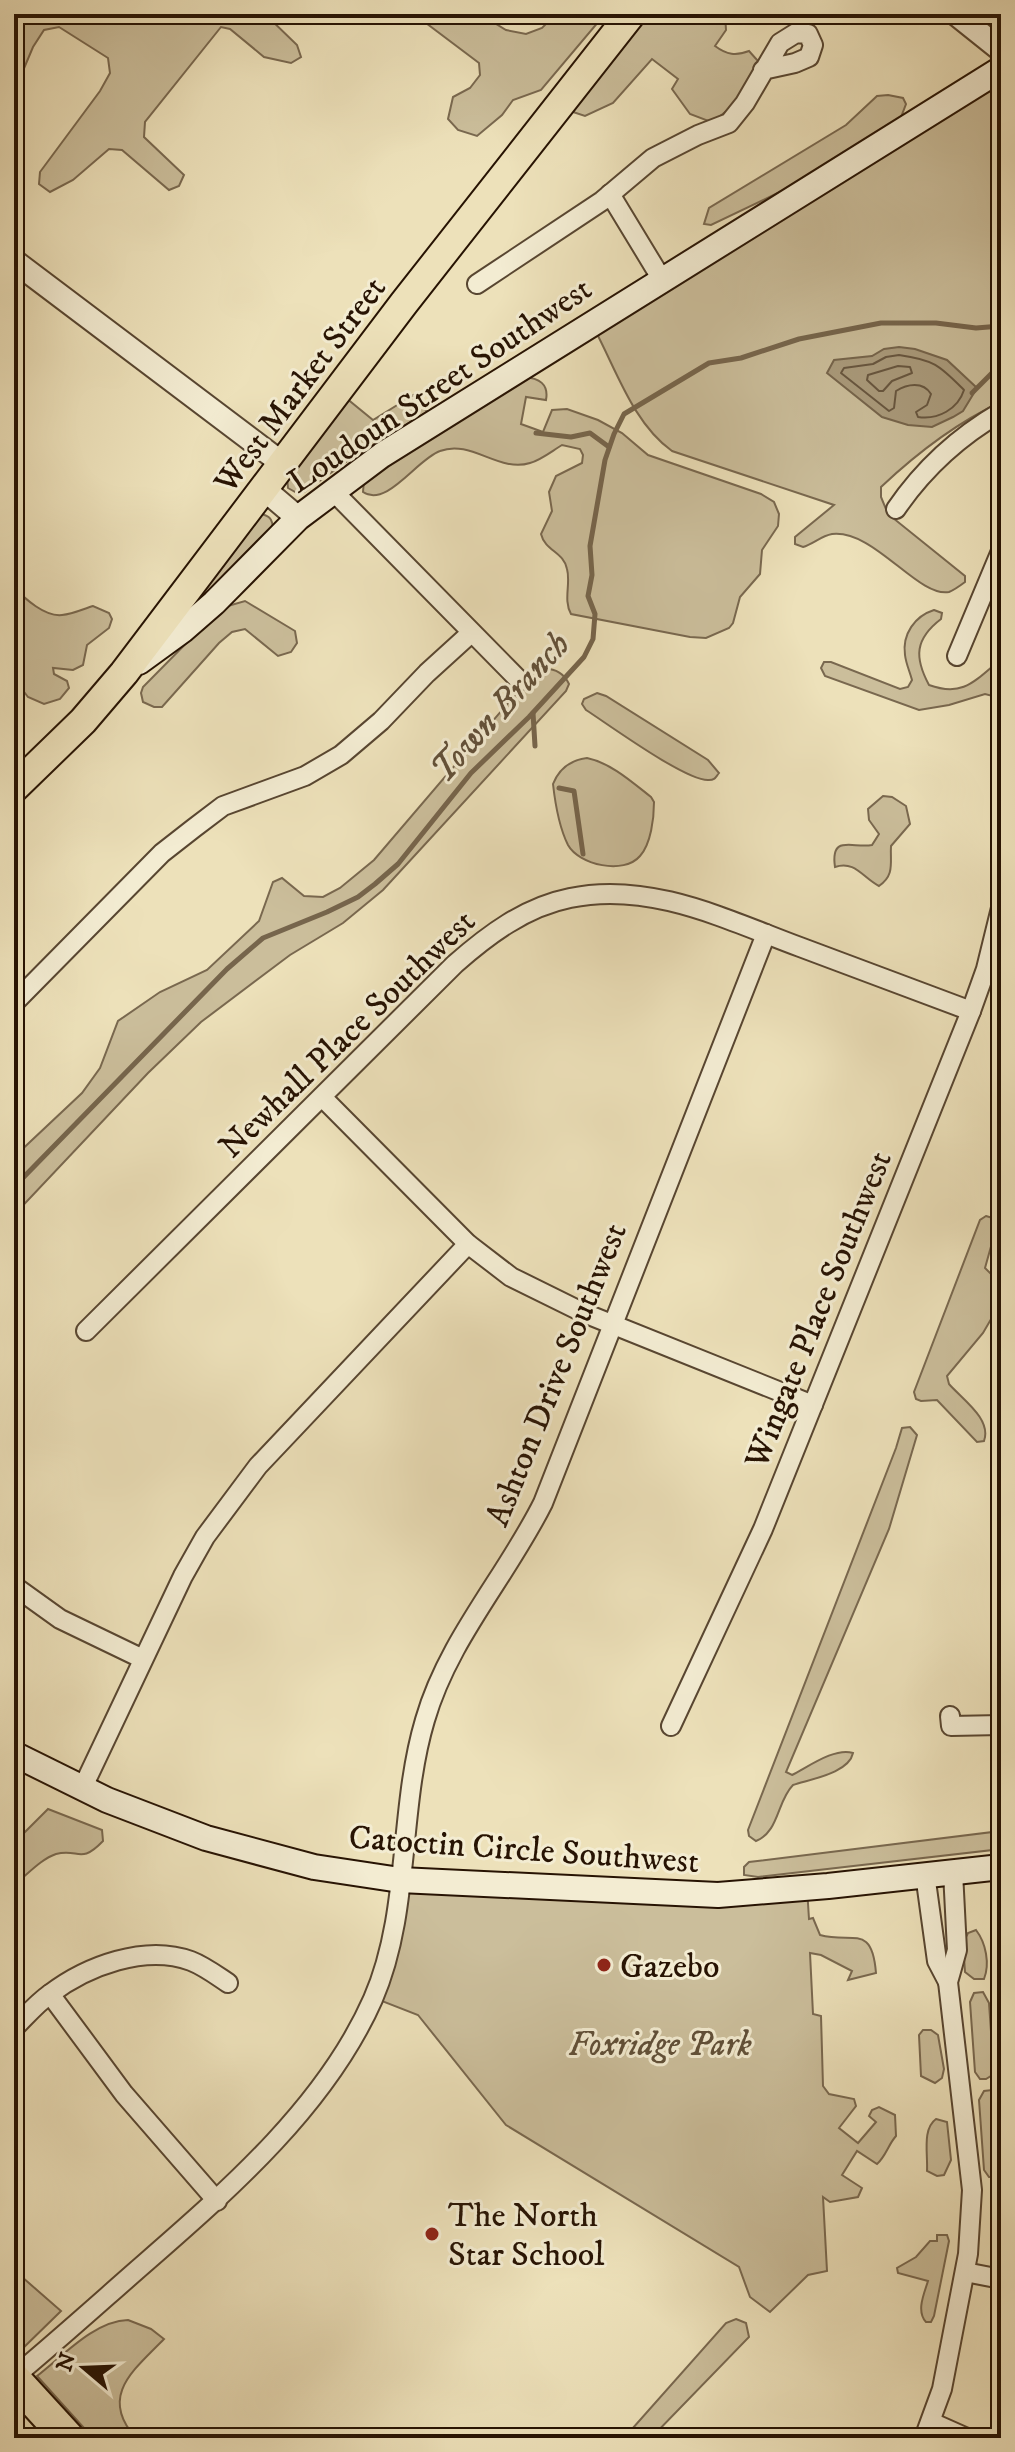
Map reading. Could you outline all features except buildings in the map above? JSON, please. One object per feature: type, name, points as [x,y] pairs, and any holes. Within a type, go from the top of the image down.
[{"type":"highway","points":[[14,2378],[68,2438]]},
{"type":"main road","name":"West Market Street","points":[[14,788],[83,721],[124,673],[404,303],[631,14]]},
{"type":"main road","name":"Loudoun Street Southwest","points":[[124,673],[214,603],[298,518],[382,455],[1001,69]]},
{"type":"main road","name":"Catoctin Circle Southwest","points":[[14,1754],[82,1789],[154,1820],[249,1851],[314,1867],[400,1880],[718,1895],[1001,1867]]},
{"type":"street","points":[[956,14],[1001,50]]},
{"type":"street","name":"Loudoun Street Southwest","points":[[477,284],[606,198],[653,158],[729,123],[745,103],[763,70]]},
{"type":"street","points":[[606,198],[657,281]]},
{"type":"street","points":[[14,261],[283,464]]},
{"type":"street","points":[[896,509],[936,459],[974,427],[1001,412]]},
{"type":"street","points":[[265,490],[298,518]]},
{"type":"street","points":[[333,491],[520,681]]},
{"type":"street","points":[[957,656],[1001,551]]},
{"type":"street","points":[[14,1003],[162,853],[223,806],[305,776],[341,755],[381,721],[471,633]]},
{"type":"street","name":"Newhall Place Southwest","points":[[86,1331],[472,948],[508,923],[551,903],[589,895],[645,897],[697,908],[971,1011]]},
{"type":"street","name":"Wingate Place Southwest","points":[[671,1726],[763,1529],[971,1011],[986,969],[1001,908]]},
{"type":"street","name":"Ashton Drive Southwest","points":[[14,2378],[217,2201],[285,2131],[362,2022],[384,1970],[397,1915],[415,1769],[424,1721],[437,1685],[460,1638],[519,1548],[538,1513],[766,934]]},
{"type":"street","points":[[322,1097],[468,1244],[530,1288],[613,1325],[813,1405]]},
{"type":"street","points":[[82,1789],[183,1576],[230,1501],[258,1466],[468,1244]]},
{"type":"street","points":[[14,1586],[60,1619],[143,1659]]},
{"type":"street","points":[[950,1716],[951,1726],[1001,1725]]},
{"type":"street","points":[[948,1982],[957,1950],[953,1872]]},
{"type":"street","points":[[925,1874],[937,1961],[948,1982],[972,2190],[965,2272],[942,2389],[928,2430],[967,2438]]},
{"type":"street","points":[[14,2028],[50,1994],[95,1968],[141,1957],[179,1958],[202,1966],[228,1983]]},
{"type":"street","points":[[50,1994],[124,2094],[217,2201]]},
{"type":"street","points":[[965,2272],[1001,2279]]},
{"type":"green space","points":[[14,14],[265,14],[297,45],[301,57],[291,63],[264,57],[230,29],[221,27],[145,122],[144,137],[184,175],[179,186],[169,190],[122,150],[109,149],[73,180],[50,192],[39,184],[40,172],[100,91],[110,73],[108,58],[59,27],[44,30],[33,47],[14,92]]},
{"type":"green space","points":[[414,14],[480,14],[506,30],[526,34],[542,28],[556,14],[605,14],[541,90],[513,100],[502,115],[477,136],[458,130],[448,119],[453,97],[470,88],[480,75],[479,63]]},
{"type":"green space","points":[[647,14],[725,14],[726,30],[715,46],[732,54],[749,51],[758,61],[735,104],[711,122],[690,114],[672,89],[678,79],[652,59],[613,103],[585,116],[573,112],[573,107]]},
{"type":"green space","points":[[1001,86],[1001,402],[968,419],[938,440],[881,487],[881,497],[888,514],[965,576],[965,582],[953,590],[937,591],[864,542],[848,535],[828,535],[803,547],[795,544],[795,537],[834,505],[672,451],[647,427],[637,412],[596,332],[982,91]]},
{"type":"green space","points":[[877,96],[903,98],[906,104],[901,117],[882,131],[788,188],[711,225],[704,224],[709,208],[846,125]]},
{"type":"green space","points":[[524,377],[542,383],[547,394],[546,400],[526,397],[521,424],[543,432],[552,410],[567,409],[622,433],[648,455],[761,494],[774,502],[779,514],[778,526],[762,550],[760,574],[740,597],[729,628],[706,638],[690,637],[571,614],[565,563],[546,544],[541,534],[552,511],[549,492],[556,476],[582,463],[580,449],[562,445],[538,460],[519,465],[451,448],[431,456],[382,493],[372,495],[363,492],[364,480]]},
{"type":"green space","points":[[415,394],[427,412],[353,457],[304,492],[297,493],[288,488],[287,477],[346,398],[373,420]]},
{"type":"green space","points":[[261,514],[270,518],[273,528],[181,621],[257,516]]},
{"type":"green space","points":[[14,587],[30,602],[49,613],[66,614],[93,606],[109,613],[112,619],[109,628],[87,645],[83,665],[73,670],[53,668],[54,674],[67,681],[69,688],[60,699],[44,704],[28,697],[14,679]]},
{"type":"green space","points":[[245,601],[295,631],[297,643],[291,652],[278,656],[245,629],[232,632],[162,707],[143,702],[143,687],[221,608]]},
{"type":"green space","points":[[934,610],[942,613],[941,619],[926,634],[919,657],[929,685],[949,689],[964,687],[994,665],[1001,668],[1001,711],[993,696],[985,694],[919,710],[825,676],[821,668],[824,662],[831,662],[900,689],[908,687],[912,680],[905,655],[908,633],[916,621]]},
{"type":"green space","points":[[542,669],[561,674],[569,684],[566,691],[383,890],[343,923],[290,955],[201,1022],[148,1073],[14,1215],[14,1157],[82,1093],[100,1068],[118,1021],[160,992],[207,970],[259,921],[273,882],[282,878],[304,896],[323,897],[340,888],[374,860],[532,675]]},
{"type":"green space","points":[[597,693],[708,760],[719,773],[713,780],[698,778],[629,739],[586,710],[582,704],[584,699]]},
{"type":"green space","points":[[587,758],[621,774],[654,802],[647,845],[633,862],[613,866],[591,862],[574,852],[565,839],[553,784],[566,766]]},
{"type":"green space","points":[[883,796],[892,797],[906,806],[910,824],[891,846],[890,873],[879,886],[853,868],[835,867],[834,856],[840,846],[872,845],[879,834],[869,820],[868,809]]},
{"type":"green space","points":[[986,1216],[996,1219],[997,1225],[985,1268],[1001,1278],[1001,1302],[983,1333],[947,1376],[949,1384],[984,1425],[984,1441],[977,1442],[937,1400],[921,1401],[916,1399],[914,1392],[980,1220]]},
{"type":"green space","points":[[910,1427],[917,1435],[889,1529],[786,1772],[792,1775],[830,1755],[853,1753],[850,1760],[837,1770],[793,1785],[774,1824],[764,1837],[756,1841],[749,1836],[748,1830],[902,1428]]},
{"type":"green space","points":[[48,1809],[102,1830],[103,1841],[84,1854],[50,1856],[14,1885],[14,1843]]},
{"type":"green space","points":[[1001,1831],[1001,1849],[758,1877],[744,1875],[744,1867],[749,1862]]},
{"type":"green space","name":"Foxridge Park","points":[[400,1881],[807,1888],[809,1919],[813,1918],[820,1935],[865,1941],[874,1957],[876,1973],[848,1980],[852,1971],[821,1955],[810,1953],[813,2014],[821,2016],[823,2086],[829,2094],[854,2099],[856,2106],[839,2128],[858,2143],[876,2122],[869,2116],[872,2110],[879,2107],[895,2115],[896,2136],[880,2161],[877,2164],[857,2151],[842,2175],[862,2188],[858,2197],[830,2202],[823,2197],[827,2271],[808,2275],[770,2312],[750,2297],[739,2267],[506,2125],[418,2015],[374,1998]]},
{"type":"green space","points":[[976,1930],[986,1954],[984,1979],[974,1979],[965,1972],[963,1943],[968,1933]]},
{"type":"green space","points":[[983,1992],[989,2003],[994,2074],[980,2079],[975,2072],[970,2002],[974,1993]]},
{"type":"green space","points":[[923,2030],[931,2030],[938,2035],[944,2069],[942,2078],[935,2083],[921,2076],[919,2035]]},
{"type":"green space","points":[[992,2090],[1000,2120],[1001,2174],[989,2177],[984,2170],[979,2100],[984,2091]]},
{"type":"green space","points":[[936,2119],[947,2122],[951,2160],[944,2175],[937,2176],[927,2171],[927,2135]]},
{"type":"green space","points":[[937,2235],[947,2235],[949,2241],[934,2316],[931,2322],[926,2322],[921,2308],[928,2281],[898,2273],[897,2268],[916,2257],[930,2241],[937,2241]]},
{"type":"green space","points":[[14,2270],[61,2311],[18,2353],[14,2349]]},
{"type":"green space","points":[[736,2319],[746,2323],[749,2337],[651,2438],[624,2438],[726,2323]]},
{"type":"green space","points":[[128,2320],[151,2329],[164,2339],[132,2373],[120,2396],[125,2423],[136,2438],[93,2438],[37,2376],[91,2333],[103,2326]]},
{"type":"water","points":[[899,347],[947,360],[977,388],[963,411],[932,427],[908,425],[882,417],[827,373],[834,360],[872,356],[884,349]]},
{"type":"waterway","name":"Town Branch","points":[[14,1187],[227,969],[263,938],[358,897],[398,864],[471,773],[529,717],[584,657],[593,639],[595,614],[588,596],[592,575],[590,546],[605,460],[624,414],[709,363],[741,358],[799,339],[881,323],[936,323],[976,328],[1001,326]]},
{"type":"waterway","points":[[972,393],[1001,364]]},
{"type":"waterway","points":[[536,433],[571,437],[590,433],[609,447]]},
{"type":"waterway","points":[[533,713],[535,746]]},
{"type":"waterway","points":[[559,788],[574,791],[583,854]]},
{"type":"place","name":"Gazebo","points":[[604,1965]]},
{"type":"place","name":"The North Star School","points":[[432,2234]]}]
